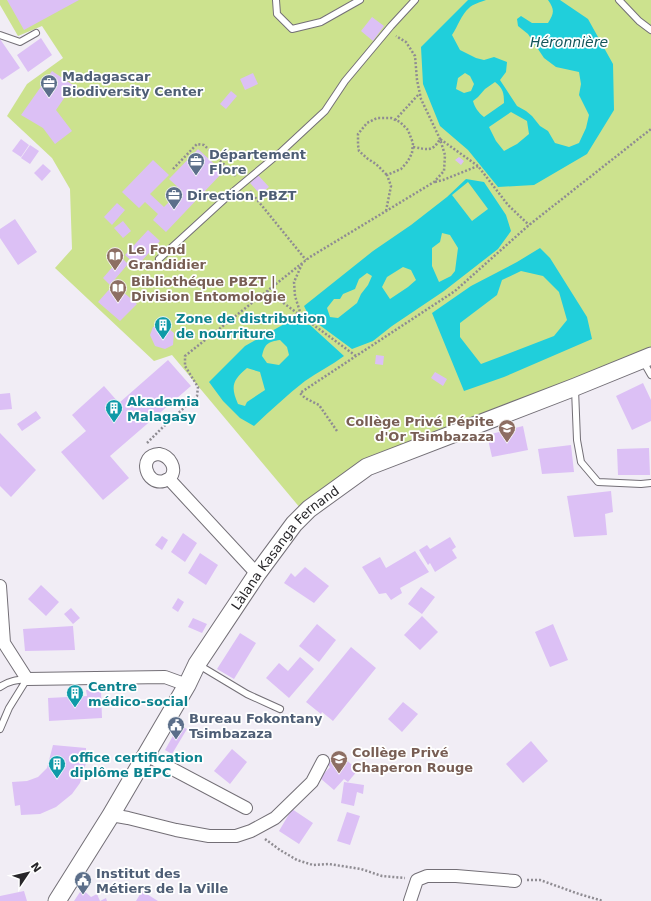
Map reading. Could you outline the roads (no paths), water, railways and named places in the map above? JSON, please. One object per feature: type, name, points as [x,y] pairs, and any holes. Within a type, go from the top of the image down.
[{"type":"street","name":"Làlana Kasanga Fernand","points":[[58,901],[111,815],[187,685],[197,664],[257,574],[294,524],[309,509],[367,467],[647,358]]},
{"type":"street","points":[[155,454],[164,455],[168,458],[172,464],[173,470],[169,478],[162,481],[152,479],[147,470],[146,464],[148,459],[155,454]]},
{"type":"street","points":[[169,478],[257,574]]},
{"type":"street","points":[[0,586],[4,643],[27,679],[165,677],[187,685]]},
{"type":"street","points":[[146,755],[246,808]]},
{"type":"street","points":[[111,815],[209,836],[236,836],[251,831],[275,818],[312,782],[323,761]]},
{"type":"street","points":[[410,901],[417,880],[427,876],[456,876],[515,881]]},
{"type":"lane","points":[[276,0],[277,14],[292,29],[321,22],[360,0]]},
{"type":"lane","points":[[159,259],[243,183],[282,151],[325,111],[345,81],[415,0]]},
{"type":"lane","points":[[619,0],[639,21],[651,30]]},
{"type":"lane","points":[[0,35],[20,42],[36,33]]},
{"type":"lane","points":[[647,358],[651,375]]},
{"type":"lane","points":[[575,387],[577,440],[580,462],[598,482],[651,483]]},
{"type":"lane","points":[[197,664],[247,694],[280,709]]},
{"type":"lane","points":[[0,686],[11,681],[27,679]]},
{"type":"lane","points":[[0,729],[9,708],[27,679]]},
{"type":"water","name":"Héronnière","points":[[468,0],[486,0],[473,5],[466,11],[452,35],[460,50],[476,58],[484,60],[494,57],[507,62],[506,72],[500,80],[517,106],[526,111],[540,126],[548,131],[555,143],[569,147],[579,143],[586,128],[589,115],[579,95],[581,84],[579,72],[556,67],[544,58],[528,34],[518,26],[517,19],[521,16],[532,23],[548,23],[553,12],[552,6],[548,0],[560,0],[588,19],[613,64],[614,110],[587,154],[534,185],[498,187],[468,150],[440,126],[423,84],[421,47]],"holes":[[[465,73],[470,76],[474,84],[471,91],[464,93],[456,89],[458,78]],[[495,82],[500,86],[504,96],[504,103],[484,117],[477,110],[473,101],[485,89]],[[511,112],[527,121],[529,134],[517,144],[504,151],[496,141],[489,127]]]},
{"type":"water","points":[[466,179],[484,182],[506,215],[511,231],[498,249],[444,291],[392,326],[373,341],[352,349],[310,318],[304,306],[373,251],[411,225],[447,197]],"holes":[[[468,182],[488,209],[472,221],[452,195]],[[442,233],[450,235],[458,248],[455,271],[451,276],[439,282],[432,266],[432,248],[440,242]],[[403,267],[411,270],[416,280],[390,299],[382,287],[387,277]],[[367,273],[372,276],[357,303],[338,318],[330,317],[327,308],[334,299],[340,299],[343,294],[355,289],[359,279]]]},
{"type":"water","points":[[540,248],[550,258],[587,317],[592,339],[504,377],[464,391],[432,313],[471,286]],"holes":[[[521,271],[543,276],[559,292],[567,320],[554,336],[481,364],[460,337],[460,323],[497,295],[502,280]]]},
{"type":"water","points":[[286,323],[310,325],[344,356],[305,381],[285,397],[254,426],[240,418],[223,401],[209,382],[245,346]],"holes":[[[280,340],[287,347],[289,355],[279,365],[267,363],[262,356],[264,348],[268,344]],[[247,368],[260,372],[265,390],[247,402],[245,406],[238,404],[234,392],[234,384]]]},
{"type":"place","name":"Madagascar Biodiversity Center","points":[[49,98]]},
{"type":"place","name":"Département Flore","points":[[196,176]]},
{"type":"place","name":"Direction PBZT","points":[[174,210]]},
{"type":"place","name":"Le Fond Grandidier","points":[[115,271]]},
{"type":"place","name":"Bibliothéque PBZT | Division Entomologie","points":[[118,303]]},
{"type":"place","name":"Zone de distribution de nourriture","points":[[163,340]]},
{"type":"place","name":"Akademia Malagasy","points":[[114,423]]},
{"type":"place","name":"Collège Privé Pépite d'Or Tsimbazaza","points":[[507,443]]},
{"type":"place","name":"Centre médico-social","points":[[75,708]]},
{"type":"place","name":"Bureau Fokontany Tsimbazaza","points":[[176,740]]},
{"type":"place","name":"Collège Privé Chaperon Rouge","points":[[339,774]]},
{"type":"place","name":"office certification diplôme BEPC","points":[[57,779]]},
{"type":"place","name":"Institut des Métiers de la Ville","points":[[83,895]]}]
